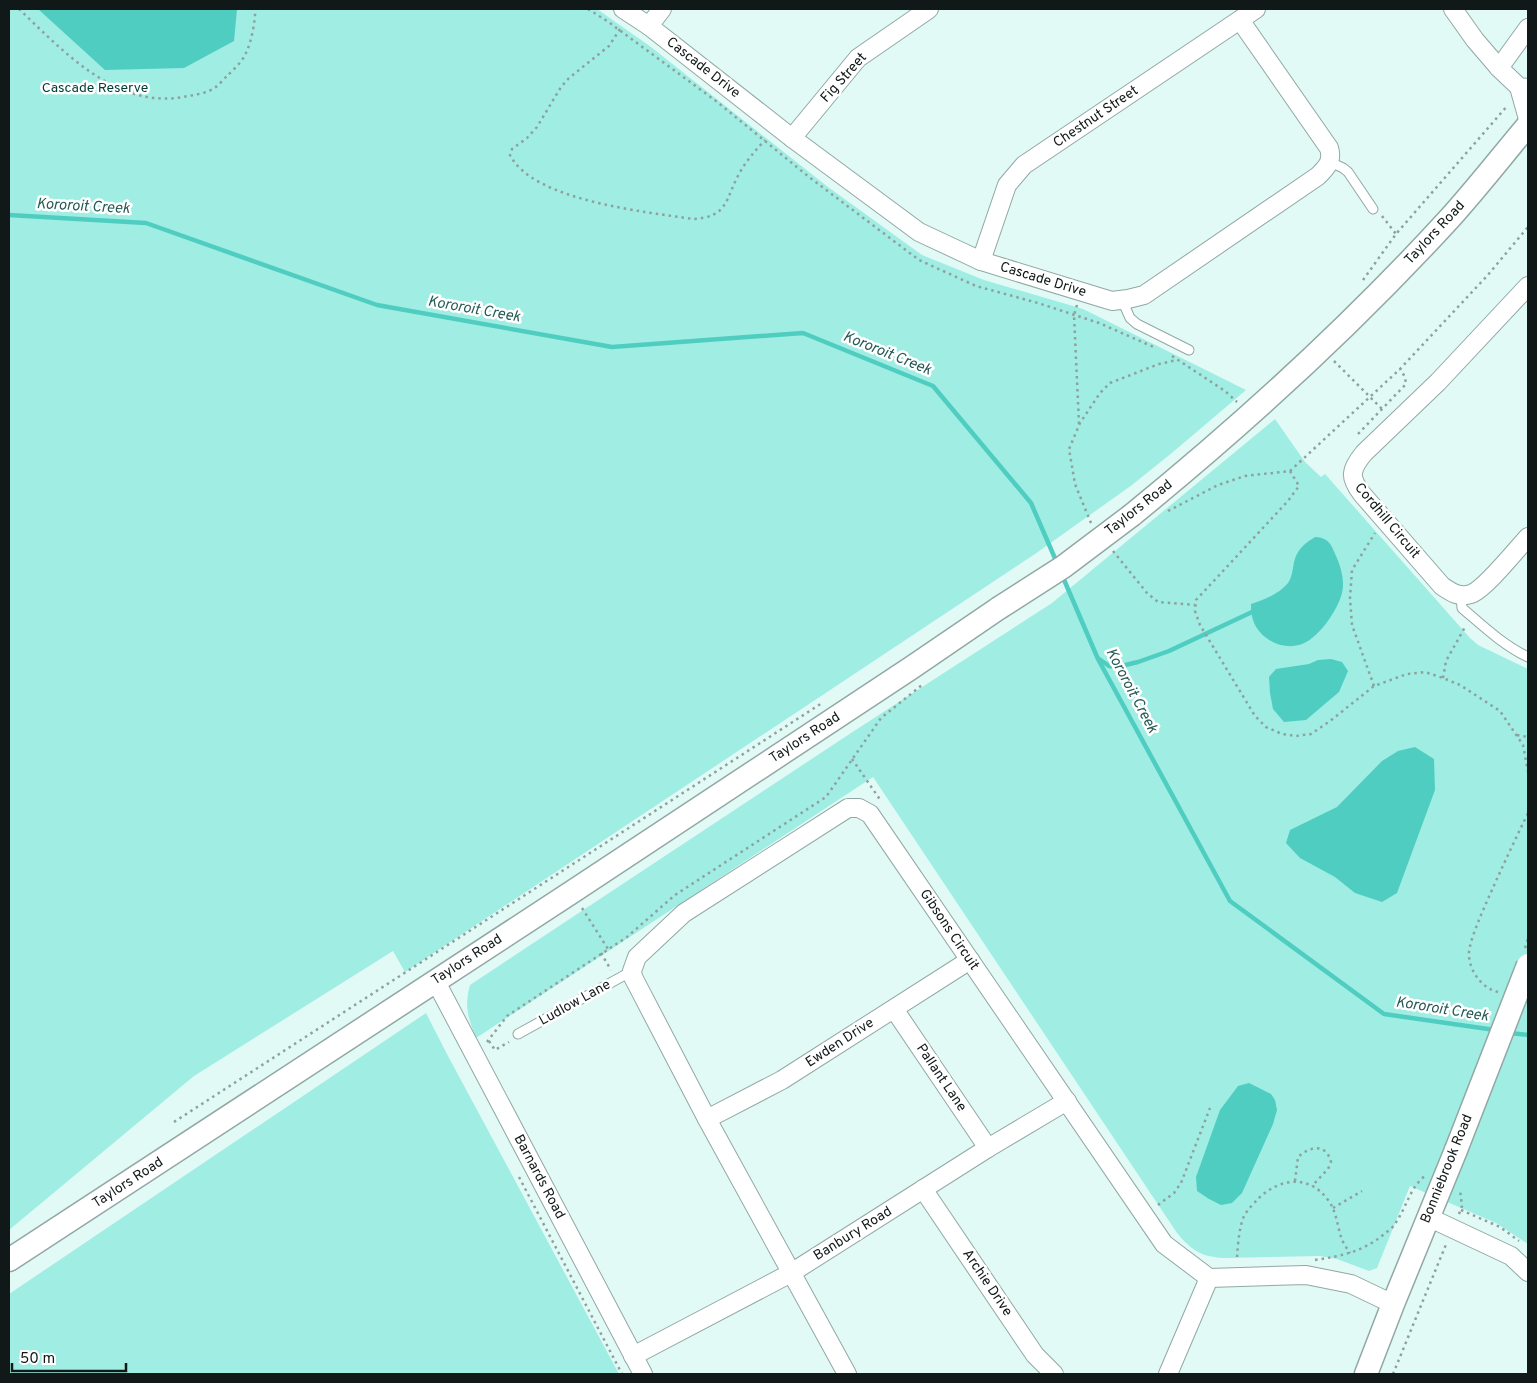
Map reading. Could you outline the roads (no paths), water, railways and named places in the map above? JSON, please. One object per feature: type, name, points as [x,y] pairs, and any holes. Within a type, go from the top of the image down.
[{"type":"street","name":"Cascade Drive","points":[[623,9],[649,26],[792,138],[919,232],[981,261],[1112,301],[1144,294],[1156,287],[1318,176],[1328,167],[1330,162]]},
{"type":"street","points":[[649,26],[662,9]]},
{"type":"street","name":"Fig Street","points":[[792,138],[858,58],[929,9]]},
{"type":"street","name":"Chestnut Street","points":[[981,261],[1007,186],[1024,164],[1256,9]]},
{"type":"street","points":[[1453,9],[1475,40],[1499,68],[1524,87],[1528,119]]},
{"type":"street","points":[[1240,20],[1328,148],[1331,154],[1330,162]]},
{"type":"street","points":[[1499,68],[1528,28]]},
{"type":"street","name":"Taylors Road","points":[[9,1260],[572,892],[1063,567],[1132,515],[1225,438],[1322,349],[1378,294],[1451,217],[1528,125]]},
{"type":"street","name":"Cordhill Circuit","points":[[1461,596],[1452,593],[1442,586],[1362,494],[1353,480],[1352,472],[1364,453],[1438,382],[1528,286]]},
{"type":"street","points":[[1461,596],[1471,594],[1482,586],[1528,537]]},
{"type":"street","name":"Gibsons Circuit","points":[[632,971],[638,957],[684,913],[848,808],[859,808],[870,814],[1164,1244],[1209,1278]]},
{"type":"street","name":"Ewden Drive","points":[[707,1119],[782,1080],[970,960]]},
{"type":"street","name":"Bonniebrook Road","points":[[1366,1374],[1528,964]]},
{"type":"street","points":[[632,971],[707,1119],[847,1374]]},
{"type":"street","name":"Barnards Road","points":[[435,980],[643,1374]]},
{"type":"street","name":"Pallant Lane","points":[[894,1008],[988,1148]]},
{"type":"street","name":"Banbury Road","points":[[633,1356],[791,1273],[988,1148],[1067,1101]]},
{"type":"street","name":"Archie Drive","points":[[923,1189],[1035,1355],[1054,1374]]},
{"type":"street","points":[[1428,1217],[1511,1256],[1528,1272]]},
{"type":"street","points":[[1168,1374],[1209,1278],[1306,1275],[1351,1284],[1393,1304]]},
{"type":"lane","points":[[1330,162],[1348,172],[1373,209]]},
{"type":"lane","points":[[1122,300],[1130,318],[1137,324],[1189,350]]},
{"type":"lane","points":[[1461,596],[1462,608],[1492,635],[1528,657]]},
{"type":"lane","name":"Ludlow Lane","points":[[518,1034],[632,971]]},
{"type":"waterway","name":"Kororoit Creek","points":[[9,215],[146,223],[377,305],[612,347],[803,333],[933,386],[1031,503],[1057,563]]},
{"type":"waterway","name":"Kororoit Creek","points":[[1062,575],[1098,659],[1230,901],[1384,1014],[1495,1030]]},
{"type":"waterway","points":[[1099,659],[1109,666],[1117,667],[1138,662],[1169,651],[1252,612]]},
{"type":"waterway","name":"Kororoit Creek","points":[[1510,1033],[1528,1035]]},
{"type":"park label","name":"Cascade Reserve","points":[[95,88]]}]
